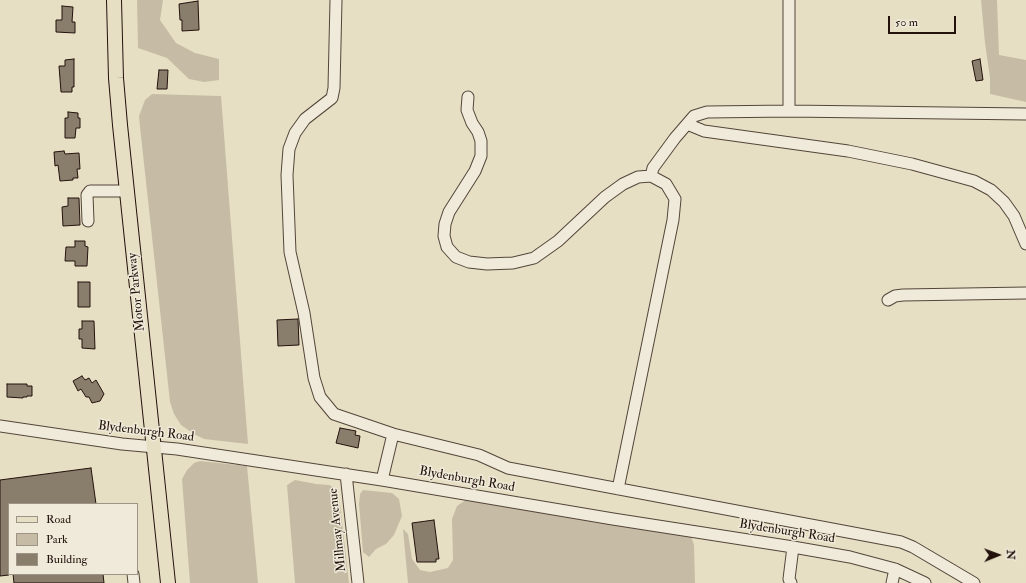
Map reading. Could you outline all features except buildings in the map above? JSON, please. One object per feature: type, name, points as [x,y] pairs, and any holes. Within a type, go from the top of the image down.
[{"type":"main road","name":"Motor Parkway","points":[[114,0],[116,78],[168,583]]},
{"type":"street","points":[[336,0],[334,88],[332,98],[305,119],[295,133],[289,149],[287,175],[290,252],[304,312],[314,378],[320,397],[334,414],[393,434],[480,455],[508,468],[901,542],[913,547],[974,583]]},
{"type":"street","points":[[789,0],[789,111]]},
{"type":"street","points":[[468,97],[467,110],[482,141],[481,156],[475,171],[449,212],[445,224],[444,236],[448,248],[456,257],[469,262],[487,264],[513,263],[534,258],[558,241],[605,197],[623,184],[638,177],[651,176],[666,184],[675,199],[673,220],[618,489]]},
{"type":"street","points":[[651,176],[653,168],[675,138],[694,116],[707,112],[789,111],[1026,114]]},
{"type":"street","points":[[687,124],[704,131],[814,146],[912,164],[974,181],[991,190],[1004,202],[1014,216],[1026,244]]},
{"type":"street","points":[[88,221],[87,195],[90,191],[127,191]]},
{"type":"street","points":[[888,300],[895,296],[903,295],[1026,293]]},
{"type":"street","name":"Blydenburgh Road","points":[[0,426],[122,444],[177,449],[346,474],[793,547],[850,557],[895,569],[925,583]]},
{"type":"street","points":[[382,480],[393,434]]},
{"type":"street","name":"Millmay Avenue","points":[[346,474],[358,583]]},
{"type":"street","points":[[791,583],[789,579],[793,547]]},
{"type":"street","points":[[892,583],[895,569]]},
{"type":"green space","points":[[137,0],[163,0],[160,20],[176,43],[195,53],[219,59],[219,80],[204,82],[189,79],[167,58],[138,48]]},
{"type":"green space","points":[[981,0],[997,0],[999,55],[1026,60],[1026,102],[990,94],[990,78]]},
{"type":"green space","points":[[152,94],[221,96],[248,444],[204,439],[194,434],[181,425],[174,414],[170,402],[139,116],[145,100]]},
{"type":"green space","points":[[200,461],[247,466],[258,583],[190,583],[182,479],[187,470],[194,463]]},
{"type":"green space","points":[[295,480],[329,485],[337,489],[349,583],[295,583],[287,485]]},
{"type":"green space","points":[[363,490],[392,493],[399,499],[402,516],[394,535],[386,544],[376,549],[369,557],[363,552],[359,504],[360,494]]},
{"type":"green space","points":[[470,497],[691,536],[694,545],[695,583],[408,583],[403,529],[408,534],[412,559],[420,570],[430,572],[448,568],[453,560],[452,519],[457,506]]}]
